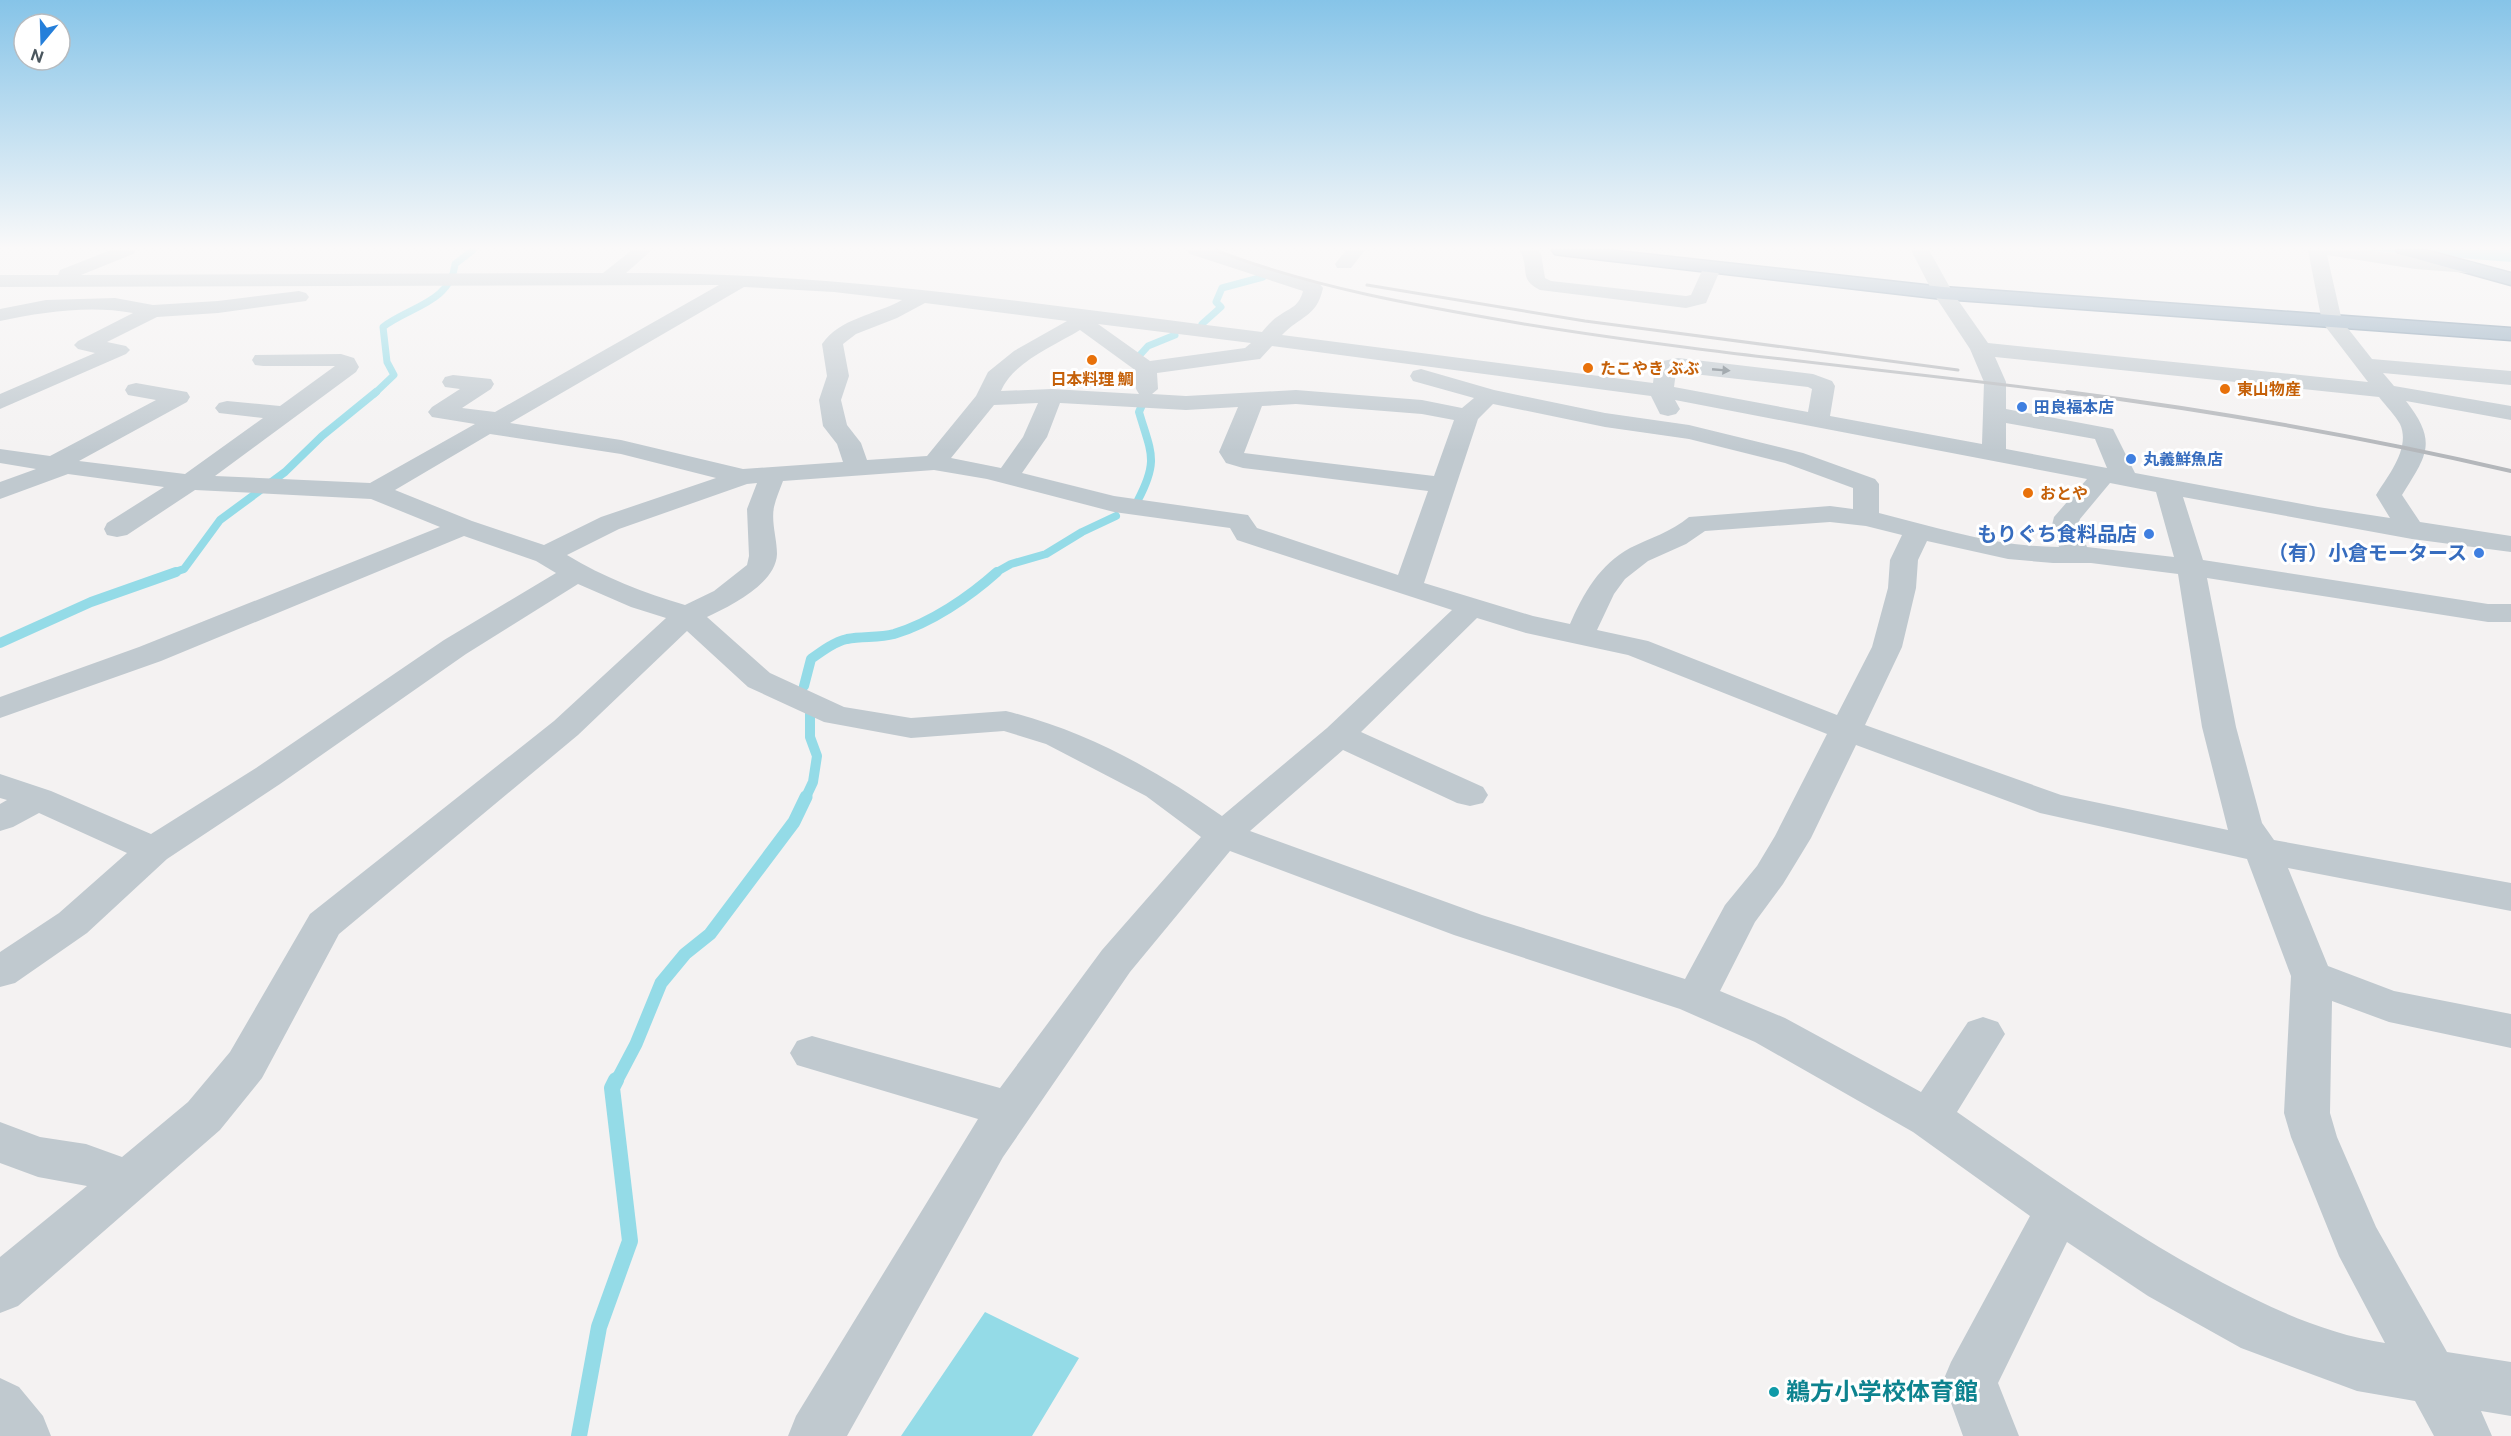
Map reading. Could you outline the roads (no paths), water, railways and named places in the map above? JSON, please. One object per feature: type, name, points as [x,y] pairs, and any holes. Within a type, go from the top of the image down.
[{"type":"highway","points":[[2265,317],[2511,334]]},
{"type":"street","points":[[0,402],[119,350],[85,345],[141,317]]},
{"type":"street","points":[[375,491],[678,317]]},
{"type":"street","points":[[857,468],[849,443],[835,426],[830,400],[838,376],[831,344],[836,337],[850,328],[884,317]]},
{"type":"street","points":[[1087,317],[1087,326],[1146,368],[1252,354],[1285,320],[1291,317]]},
{"type":"street","points":[[1087,317],[1662,391],[2167,487],[2412,531],[2511,544]]},
{"type":"street","points":[[934,463],[987,398],[996,377],[1008,366],[1087,317]]},
{"type":"street","points":[[1959,317],[1981,349],[1995,382],[1997,414],[1994,454]]},
{"type":"street","points":[[2331,317],[2332,322],[2368,365],[2385,391],[2411,423],[2416,435],[2414,449],[2390,495],[2412,531]]},
{"type":"street","points":[[1981,349],[2385,391],[2511,413]]},
{"type":"street","points":[[1345,350],[1378,363],[1490,396],[1605,420],[1678,430],[1794,458],[1866,484],[1866,518]]},
{"type":"street","points":[[117,529],[190,482],[348,367],[340,360],[263,360]]},
{"type":"street","points":[[1678,430],[1667,424],[1669,411],[1662,396],[1666,367],[1678,365],[1813,381],[1824,386],[1818,420]]},
{"type":"street","points":[[2368,365],[2511,378]]},
{"type":"street","points":[[1146,368],[1148,401]]},
{"type":"street","points":[[1408,587],[1467,416],[1490,396],[1504,371]]},
{"type":"street","points":[[453,382],[483,384],[440,412],[621,447],[743,477]]},
{"type":"street","points":[[0,491],[59,466],[179,398],[136,390]]},
{"type":"street","points":[[987,398],[1052,396],[1186,403],[1296,397],[1422,407],[1467,416]]},
{"type":"street","points":[[1007,477],[1035,437],[1052,396]]},
{"type":"street","points":[[1253,399],[1230,452],[1235,458],[1243,461],[1443,485]]},
{"type":"street","points":[[227,408],[285,413]]},
{"type":"street","points":[[1997,414],[2105,434],[2114,477]]},
{"type":"street","points":[[0,456],[59,466],[190,482],[375,491],[463,527],[546,555],[576,573],[642,601],[687,615],[759,680],[836,715],[911,728],[1006,721],[1058,737],[1158,788],[1223,835],[1468,925],[1695,998],[1770,1030],[1929,1118],[2059,1209],[2166,1279],[2260,1330],[2357,1365],[2511,1389]]},
{"type":"street","points":[[546,555],[610,523],[743,477],[934,463],[1007,477],[1114,504],[1239,521],[1247,534],[1471,608],[1526,624],[1636,648],[1847,730],[2054,805],[2262,850],[2511,897]]},
{"type":"street","points":[[0,1289],[204,1116],[246,1065],[324,924],[566,728],[687,615],[724,597],[750,578],[760,567],[763,556],[760,509],[773,474]]},
{"type":"street","points":[[2076,555],[2065,525],[2067,517],[2114,477]]},
{"type":"street","points":[[2167,487],[2190,567],[2219,727],[2244,826],[2262,850],[2312,976],[2307,1113],[2314,1137],[2357,1240],[2464,1436]]},
{"type":"street","points":[[1580,635],[1592,606],[1612,573],[1633,557],[1682,537],[1698,523],[1830,514],[1866,518],[2008,551],[2091,555],[2190,567],[2488,613],[2511,613]]},
{"type":"street","points":[[0,708],[150,654],[463,527]]},
{"type":"street","points":[[1695,998],[1739,915],[1770,875],[1793,838],[1887,647],[1902,588],[1904,560],[1918,531]]},
{"type":"street","points":[[0,972],[73,923],[154,850],[268,776],[455,647],[576,573]]},
{"type":"street","points":[[816,1436],[987,1143],[1116,961],[1223,835],[1339,735],[1471,608]]},
{"type":"street","points":[[1339,735],[1470,795]]},
{"type":"street","points":[[0,785],[38,799],[154,850]]},
{"type":"street","points":[[0,819],[38,799]]},
{"type":"street","points":[[2312,976],[2389,1006],[2511,1031]]},
{"type":"street","points":[[1929,1118],[1983,1034]]},
{"type":"street","points":[[812,1053],[1011,1110]]},
{"type":"street","points":[[0,1142],[38,1157],[86,1164],[128,1181]]},
{"type":"street","points":[[1991,1436],[1970,1381],[2059,1209]]},
{"type":"street","points":[[0,1406],[23,1436]]},
{"type":"water","points":[[985,1312],[1079,1358],[1032,1436],[901,1436]]},
{"type":"waterway","points":[[374,394],[394,375],[387,362],[383,327],[399,317]]},
{"type":"waterway","points":[[1202,324],[1210,317]]},
{"type":"waterway","points":[[1139,356],[1148,346],[1175,335]]},
{"type":"waterway","points":[[172,573],[184,569],[220,520],[285,472],[322,436],[376,392]]},
{"type":"waterway","points":[[1138,500],[1151,465],[1149,447],[1139,412],[1142,405]]},
{"type":"waterway","points":[[995,573],[1011,564],[1046,554],[1082,532],[1116,516]]},
{"type":"waterway","points":[[0,643],[91,602],[176,572]]},
{"type":"waterway","points":[[804,686],[811,659],[828,647],[847,639],[894,634],[922,623],[962,600],[997,572]]},
{"type":"waterway","points":[[805,799],[813,782],[817,756],[810,737],[810,714]]},
{"type":"waterway","points":[[616,1082],[636,1044],[661,983],[685,954],[710,934],[794,822],[806,797]]},
{"type":"waterway","points":[[579,1436],[599,1327],[630,1241],[612,1088],[616,1080]]},
{"type":"railway","points":[[1485,317],[1593,335],[1731,353],[2078,394]]},
{"type":"railway","points":[[1561,317],[1958,370]]},
{"type":"railway","points":[[2067,392],[2290,426],[2511,471]]},
{"type":"place","name":"日本料理 鯛","points":[[1092,360]]},
{"type":"place","name":"たこやき ぶぶ","points":[[1588,368]]},
{"type":"place","name":"東山物産","points":[[2225,389]]},
{"type":"place","name":"田良福本店","points":[[2022,407]]},
{"type":"place","name":"丸義鮮魚店","points":[[2131,459]]},
{"type":"place","name":"おとや","points":[[2028,493]]},
{"type":"place","name":"もりぐち食料品店","points":[[2149,534]]},
{"type":"place","name":"（有）小倉モータース","points":[[2479,553]]},
{"type":"place","name":"鵜方小学校体育館","points":[[1774,1392]]}]
